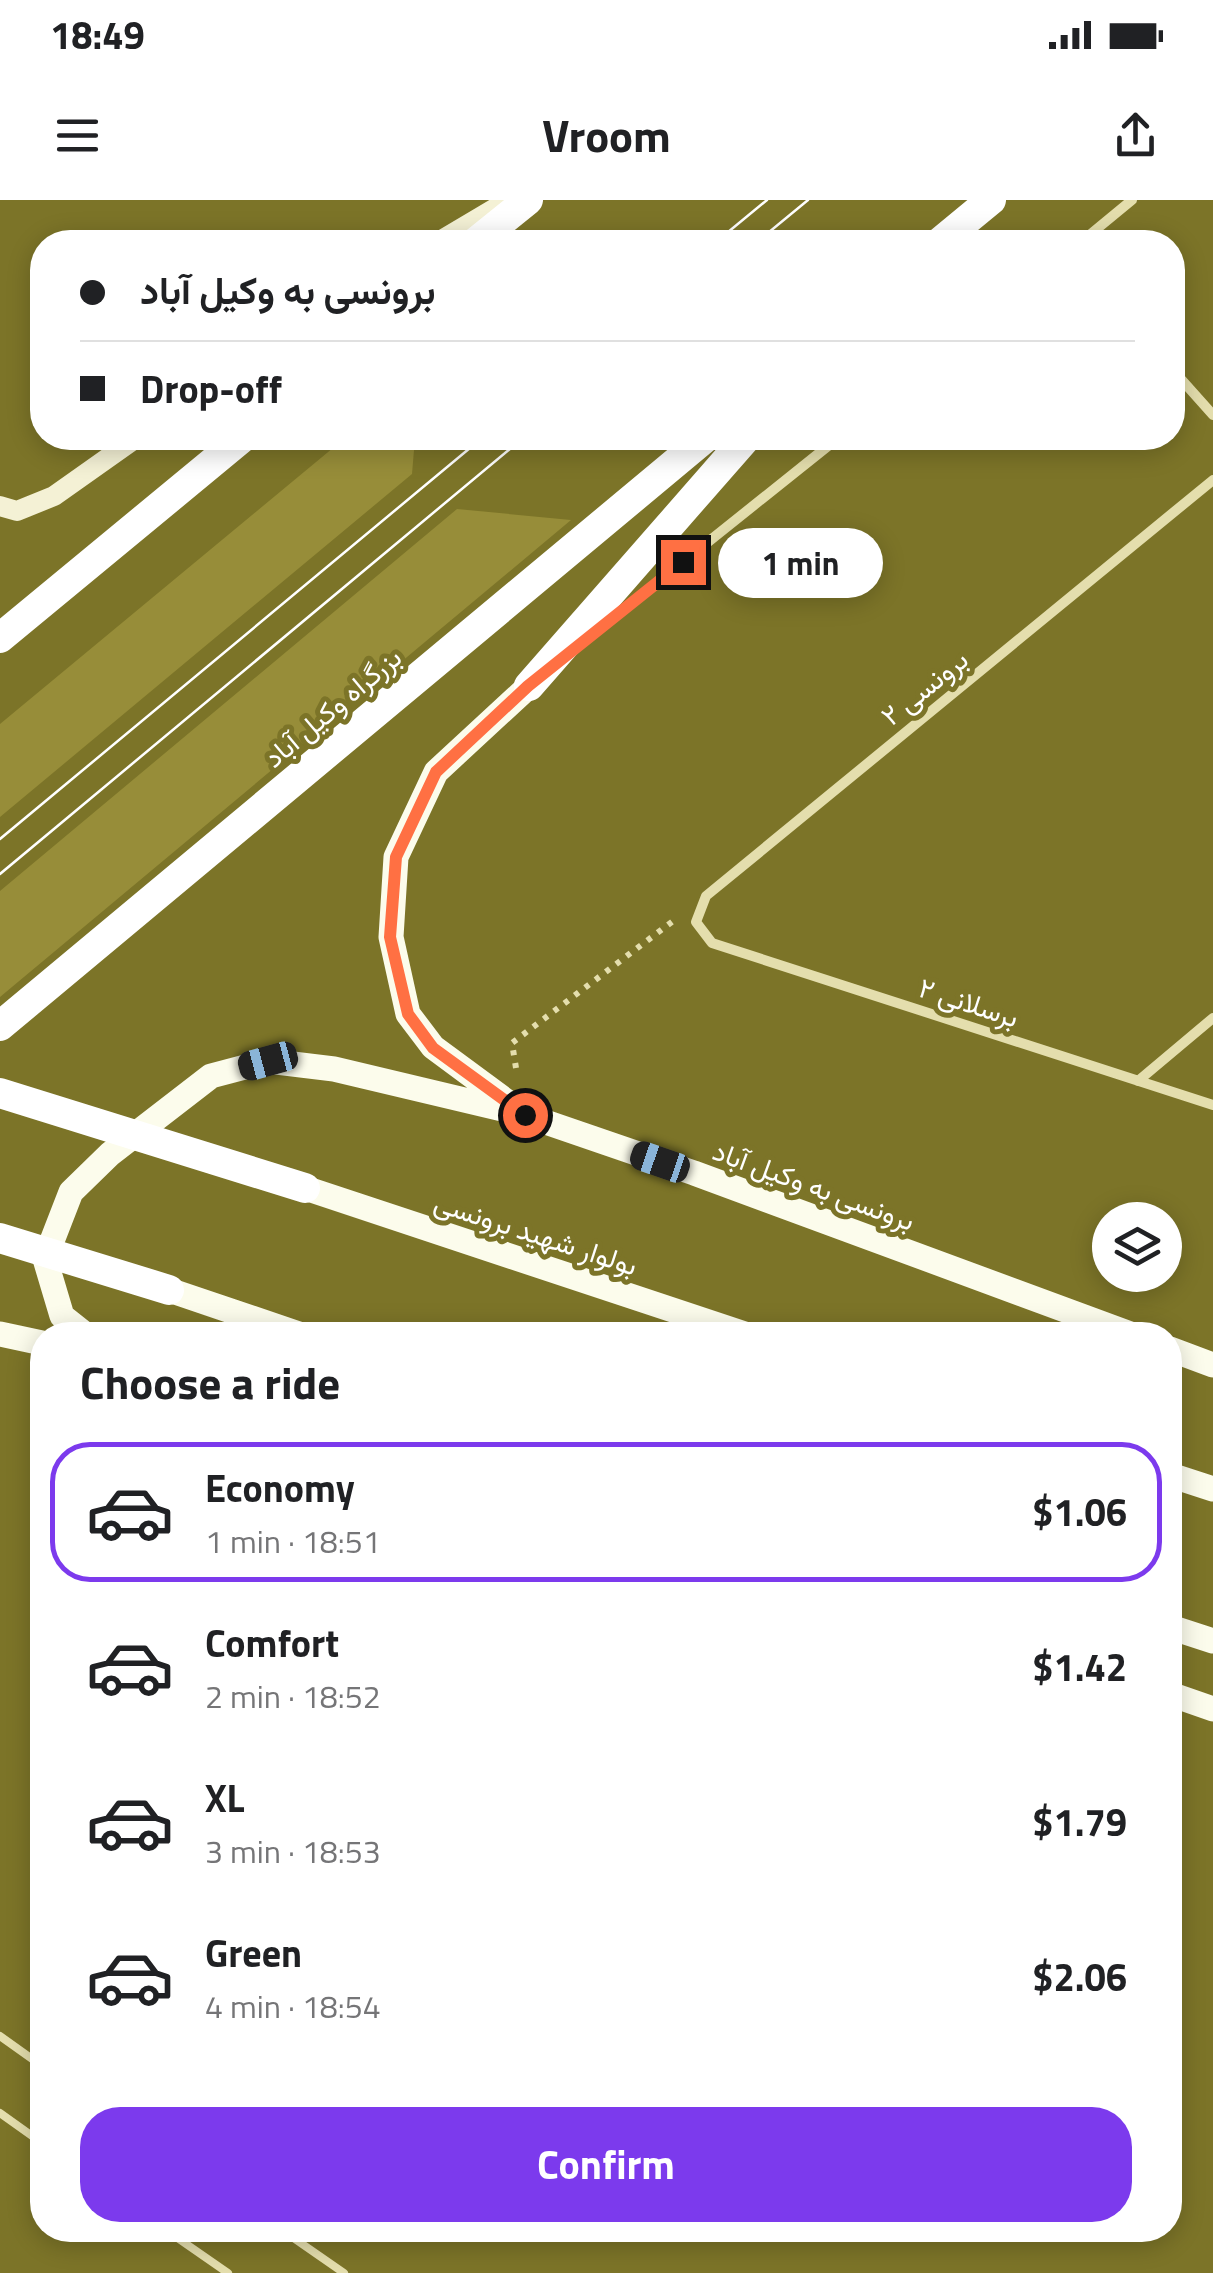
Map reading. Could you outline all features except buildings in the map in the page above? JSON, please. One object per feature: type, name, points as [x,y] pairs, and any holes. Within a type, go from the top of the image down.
[{"type":"highway","points":[[491,230],[528,200]]},
{"type":"highway","points":[[955,230],[992,200]]},
{"type":"highway","points":[[0,638],[227,450]]},
{"type":"highway","name":"بزرگراه وکیل آباد","points":[[0,1026],[691,450]]},
{"type":"highway","points":[[528,686],[735,450]]},
{"type":"highway","points":[[0,1093],[306,1188]]},
{"type":"highway","points":[[0,1238],[169,1290]]},
{"type":"main road","name":"برونسی به وکیل آباد","points":[[528,686],[436,772],[396,857],[390,937],[408,1014],[433,1048],[525,1115],[1097,1322]]},
{"type":"main road","points":[[70,1322],[62,1316],[45,1259],[71,1192],[110,1154],[211,1076],[268,1061],[334,1068],[525,1115]]},
{"type":"main road","name":"بولوار شهید برونسی","points":[[306,1188],[709,1322]]},
{"type":"main road","points":[[169,1290],[264,1322]]},
{"type":"main road","points":[[0,1334],[30,1340]]},
{"type":"main road","points":[[1182,1353],[1213,1365]]},
{"type":"main road","points":[[1182,1479],[1213,1490]]},
{"type":"main road","points":[[1182,1630],[1213,1641]]},
{"type":"main road","points":[[1182,1698],[1213,1709]]},
{"type":"street","points":[[458,230],[509,200]]},
{"type":"street","points":[[1096,230],[1132,200]]},
{"type":"street","points":[[1185,384],[1213,415]]},
{"type":"street","points":[[0,506],[16,512],[54,496],[118,450]]},
{"type":"street","points":[[528,686],[823,450]]},
{"type":"street","name":"برونسی ۲","points":[[706,896],[1213,480]]},
{"type":"street","name":"برسلانی ۲","points":[[706,896],[696,922],[712,943],[1213,1105]]},
{"type":"street","points":[[1138,1081],[1213,1018]]},
{"type":"lane","points":[[0,2036],[30,2057]]},
{"type":"lane","points":[[0,2113],[30,2134]]},
{"type":"lane","points":[[183,2242],[228,2273]]},
{"type":"lane","points":[[299,2242],[344,2273]]},
{"type":"path","points":[[525,1115],[512,1043],[706,896]]},
{"type":"shaded area","points":[[331,450],[414,450],[412,474],[0,817],[0,724]]},
{"type":"shaded area","points":[[457,509],[571,520],[0,997],[0,891]]},
{"type":"tram line","points":[[731,230],[767,200]]},
{"type":"tram line","points":[[772,230],[808,200]]},
{"type":"tram line","points":[[0,839],[468,450]]},
{"type":"tram line","points":[[0,874],[509,450]]},
{"type":"route","points":[[525,1115],[433,1048],[408,1014],[390,937],[396,857],[436,772],[528,686],[683,562]]}]
